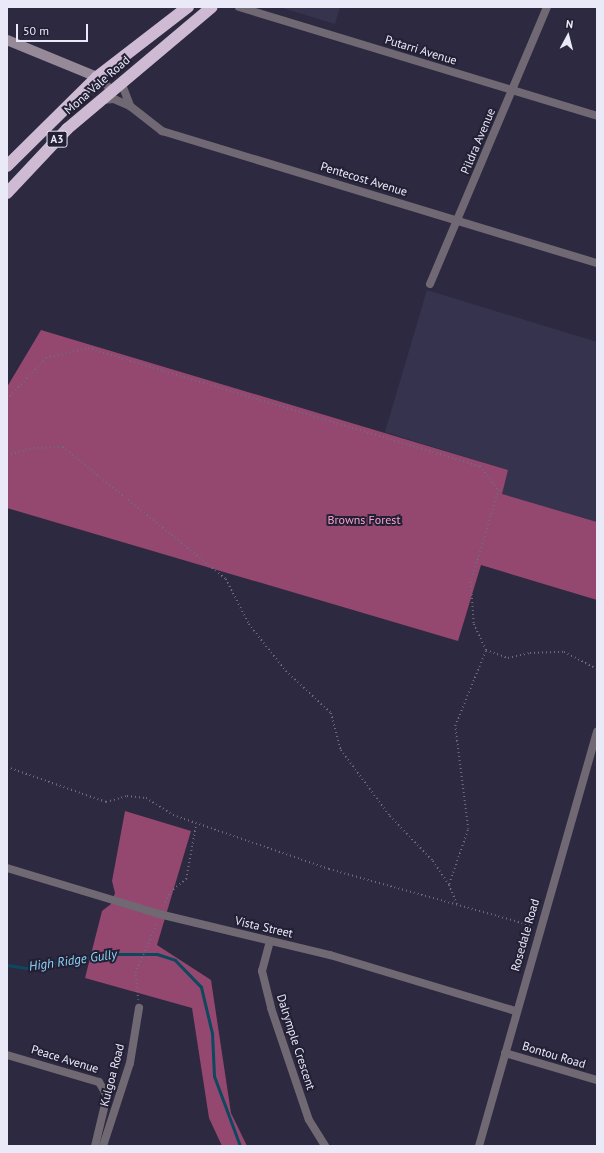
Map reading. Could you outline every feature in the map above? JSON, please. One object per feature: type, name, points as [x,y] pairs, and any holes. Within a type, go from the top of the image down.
[{"type":"highway","name":"Mona Vale Road","points":[[7,166],[97,77],[188,7]]},
{"type":"highway","name":"Mona Vale Road","points":[[7,193],[67,129],[212,7]]},
{"type":"street","name":"Putarri Avenue","points":[[239,7],[597,116]]},
{"type":"street","name":"Pildra Avenue","points":[[430,284],[547,7]]},
{"type":"street","points":[[7,40],[97,77],[112,90]]},
{"type":"street","points":[[121,82],[130,106]]},
{"type":"street","name":"Pentecost Avenue","points":[[101,101],[114,99],[130,106],[162,130],[597,263]]},
{"type":"street","name":"Rosedale Road","points":[[479,1146],[539,928],[597,731]]},
{"type":"street","name":"Vista Street","points":[[7,868],[159,914],[270,941],[516,1010]]},
{"type":"street","name":"Dalrymple Crescent","points":[[270,941],[262,972],[271,1008],[309,1120],[325,1146]]},
{"type":"street","name":"Kulgoa Road","points":[[103,1146],[130,1064],[139,1008]]},
{"type":"street","name":"Bontou Road","points":[[505,1052],[597,1080]]},
{"type":"street","name":"Peace Avenue","points":[[7,1055],[94,1079],[103,1086],[107,1096]]},
{"type":"street","name":"Kulgoa Road","points":[[95,1146],[107,1096]]},
{"type":"path","points":[[7,399],[46,358],[88,348],[480,466],[499,490],[471,582],[474,624],[486,650],[508,658],[530,653],[564,652],[597,669]]},
{"type":"path","points":[[7,455],[34,448],[63,447],[226,579],[249,624],[286,671],[331,714],[341,750],[390,816],[433,861],[449,885],[456,904]]},
{"type":"path","points":[[449,885],[468,829],[455,726],[486,650]]},
{"type":"path","points":[[7,767],[106,802],[127,796],[146,798],[173,815],[196,824],[329,868],[539,928]]},
{"type":"path","points":[[139,1008],[135,973],[142,952],[155,932],[159,914],[170,892],[186,879],[196,824]]},
{"type":"shaded area","points":[[279,7],[340,7],[335,24]]},
{"type":"shaded area","points":[[427,290],[597,342],[597,522],[501,494],[508,470],[385,432]]},
{"type":"green space","name":"Browns Forest","points":[[41,330],[508,470],[502,494],[597,522],[597,600],[481,565],[458,641],[7,508],[7,387]]},
{"type":"green space","points":[[125,811],[191,831],[157,945],[211,980],[231,1113],[247,1146],[222,1146],[209,1118],[192,1008],[85,978],[102,911],[111,904],[115,893],[112,881]]},
{"type":"waterway","name":"High Ridge Gully","points":[[7,965],[26,968],[107,954],[157,954],[175,960],[201,987],[212,1033],[214,1076],[240,1146]]}]
